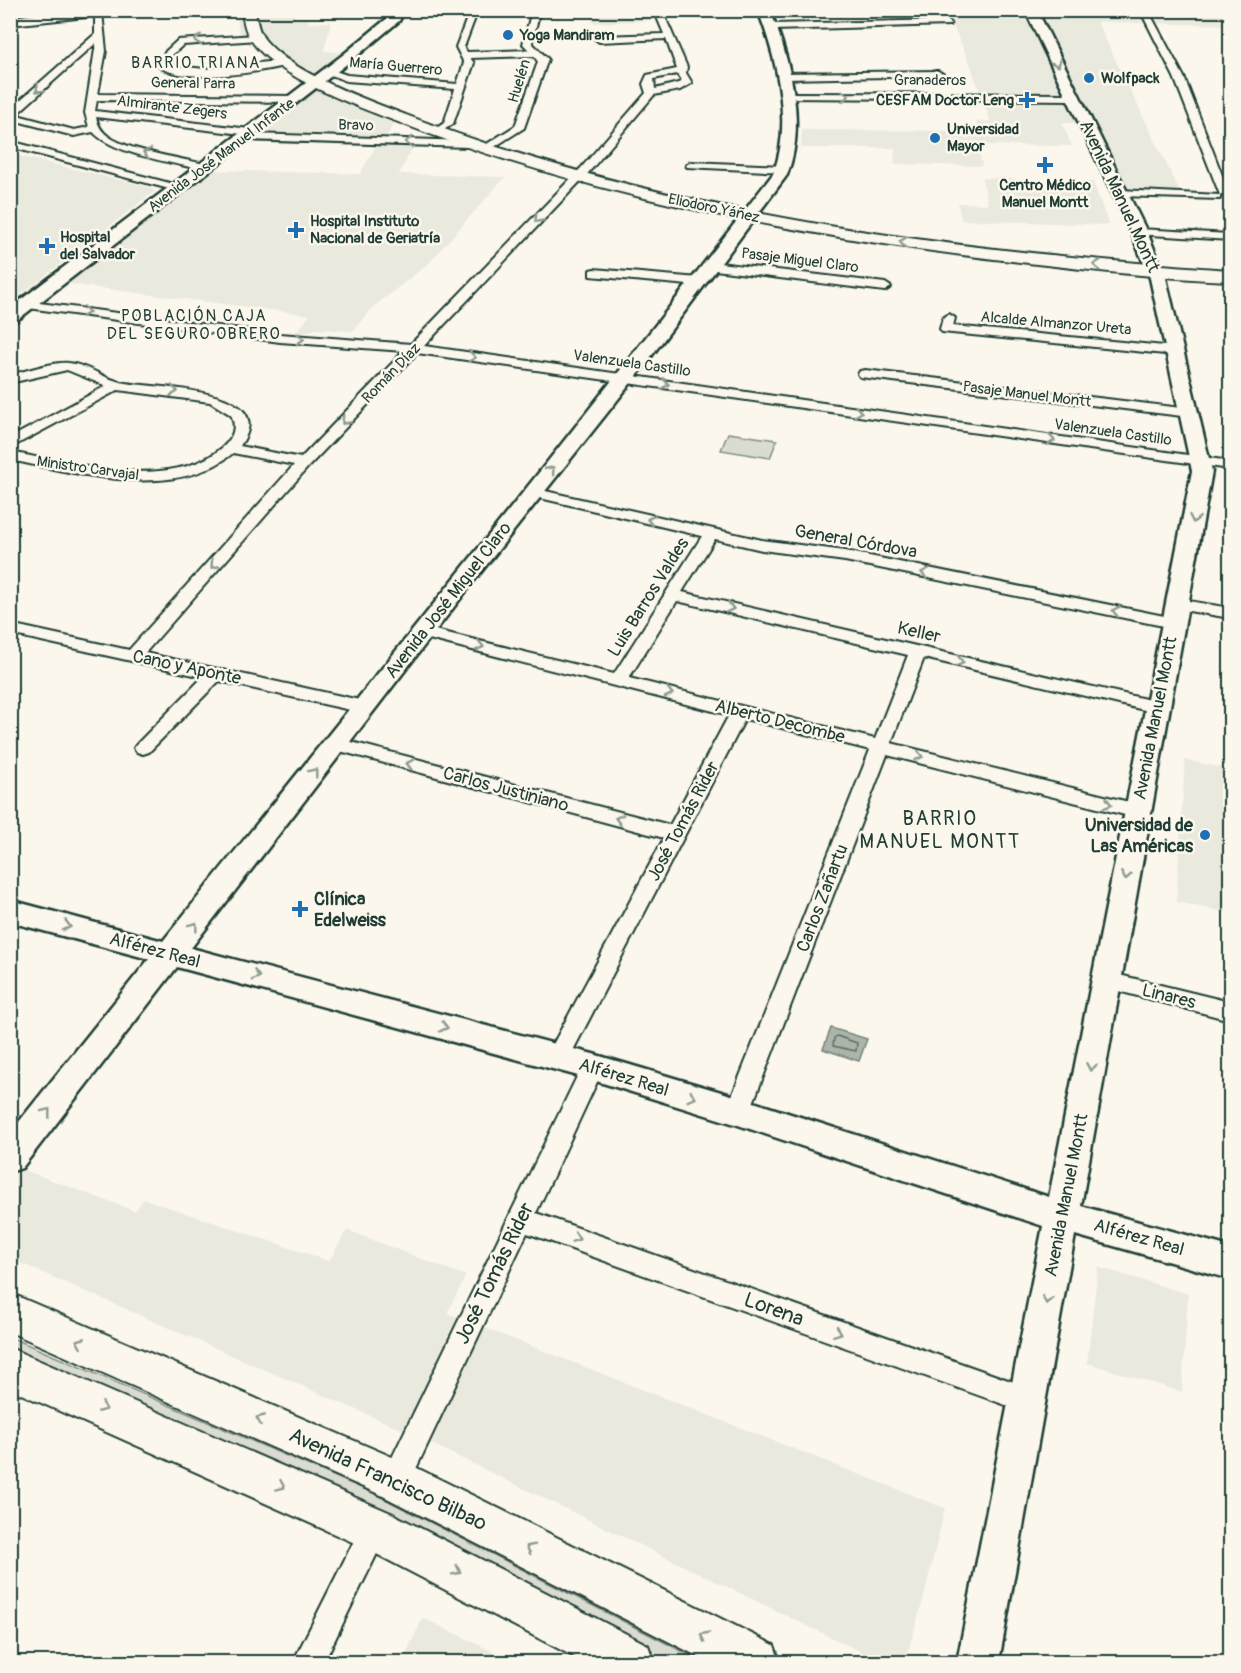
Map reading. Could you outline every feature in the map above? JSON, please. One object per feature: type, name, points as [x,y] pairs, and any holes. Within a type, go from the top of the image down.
[{"type":"main road","points":[[10,21],[115,10]]},
{"type":"main road","points":[[248,10],[256,38]]},
{"type":"main road","points":[[10,14],[33,11]]},
{"type":"main road","name":"Eliodoro Yáñez","points":[[256,38],[267,50],[286,63],[323,76],[333,89],[468,144],[578,177],[751,216],[910,243],[1230,276]]},
{"type":"main road","points":[[333,89],[335,82],[346,78]]},
{"type":"main road","name":"Avenida Francisco Bilbao","points":[[10,1312],[396,1480],[757,1662]]},
{"type":"main road","points":[[10,1368],[375,1529],[631,1662]]},
{"type":"street","name":"Avenida José Manuel Infante","points":[[10,317],[323,76],[392,21],[399,10]]},
{"type":"street","points":[[436,132],[448,124],[469,63],[460,50],[460,45],[470,25],[474,10]]},
{"type":"street","name":"Huelén","points":[[484,149],[511,135],[520,126],[543,64],[543,59],[527,44],[536,10]]},
{"type":"street","points":[[651,93],[684,86],[687,80],[681,71],[682,67],[658,10]]},
{"type":"street","name":"Avenida José Miguel Claro","points":[[10,1158],[532,492],[625,378],[751,216],[784,169],[789,154],[784,76],[772,27],[764,10]]},
{"type":"street","name":"Avenida Manuel Montt","points":[[978,1662],[1201,481],[1216,463],[1190,413],[1155,270],[1139,232],[1031,10]]},
{"type":"street","points":[[1120,193],[1225,197],[1182,85],[1144,10]]},
{"type":"street","points":[[98,12],[101,51],[90,113],[91,124],[109,142],[204,167]]},
{"type":"street","points":[[772,27],[947,23]]},
{"type":"street","points":[[95,129],[74,133],[17,118],[12,114],[101,34]]},
{"type":"street","points":[[599,39],[668,36]]},
{"type":"street","points":[[256,38],[181,42],[163,62],[164,66],[179,70],[237,70],[286,63]]},
{"type":"street","points":[[82,50],[101,51]]},
{"type":"street","points":[[465,55],[535,53]]},
{"type":"street","name":"Román Díaz","points":[[133,656],[304,463],[578,177],[651,93],[648,84],[650,77],[681,71]]},
{"type":"street","points":[[784,76],[938,75]]},
{"type":"street","name":"María Guerrero","points":[[323,76],[461,87]]},
{"type":"street","name":"General Parra","points":[[93,96],[293,99]]},
{"type":"street","name":"Granaderos","points":[[786,96],[1073,97]]},
{"type":"street","name":"Almirante Zegers","points":[[90,113],[247,134]]},
{"type":"street","name":"Bravo","points":[[247,134],[468,144]]},
{"type":"street","points":[[10,144],[177,188]]},
{"type":"street","points":[[691,165],[784,169]]},
{"type":"street","points":[[1139,232],[1230,237]]},
{"type":"street","name":"Pasaje Miguel Claro","points":[[594,273],[705,274],[885,287]]},
{"type":"street","name":"Valenzuela Castillo","points":[[28,304],[280,338],[364,343],[414,349],[1216,463]]},
{"type":"street","name":"Alcalde Almanzor Ureta","points":[[949,318],[946,329],[1175,351]]},
{"type":"street","points":[[10,379],[67,366],[86,371],[116,386],[197,394],[227,404],[237,412],[242,428],[231,448],[304,463]]},
{"type":"street","name":"Pasaje Manuel Montt","points":[[865,374],[1190,413]]},
{"type":"street","name":"Ministro Carvajal","points":[[10,444],[116,386]]},
{"type":"street","name":"Ministro Carvajal","points":[[10,456],[122,475],[150,477],[198,467],[231,448]]},
{"type":"street","name":"General Córdova","points":[[532,492],[774,547],[845,556],[1013,592],[1175,614]]},
{"type":"street","name":"Luis Barros Valdes","points":[[619,681],[711,533]]},
{"type":"street","name":"Keller","points":[[673,595],[1157,707]]},
{"type":"street","points":[[1175,614],[1230,613]]},
{"type":"street","points":[[10,645],[18,630]]},
{"type":"street","name":"Cano y Aponte","points":[[18,630],[364,707]]},
{"type":"street","name":"Alberto Decombe","points":[[423,632],[1137,811]]},
{"type":"street","name":"Carlos Zañartu","points":[[738,1111],[918,652]]},
{"type":"street","points":[[143,748],[216,674]]},
{"type":"street","name":"José Tomás Rider","points":[[558,1057],[740,711]]},
{"type":"street","name":"Carlos Justiniano","points":[[336,744],[676,834]]},
{"type":"street","name":"Alférez Real","points":[[10,911],[593,1067],[738,1111],[1062,1216],[1230,1263]]},
{"type":"street","name":"Linares","points":[[1107,980],[1230,1011]]},
{"type":"street","name":"José Tomás Rider","points":[[396,1480],[593,1067]]},
{"type":"street","name":"Lorena","points":[[520,1219],[1028,1400]]},
{"type":"street","points":[[308,1662],[375,1529]]},
{"type":"shaded area","points":[[1230,10],[1230,25],[1097,22],[1184,200],[1114,196],[1078,123],[1062,123],[1072,146],[978,145],[982,166],[894,164],[895,148],[801,148],[802,130],[977,131],[976,122],[990,121],[969,61],[947,13],[781,17],[778,11]]},
{"type":"shaded area","points":[[293,11],[296,18],[307,17],[309,23],[331,22],[324,51],[357,54],[339,71],[313,88],[394,124],[386,137],[257,134],[312,88],[269,63],[240,36],[236,15]]},
{"type":"shaded area","points":[[591,11],[658,11],[662,20],[593,23]]},
{"type":"shaded area","name":"Hospital Instituto Nacional de Geriatría","points":[[377,144],[414,145],[399,174],[505,177],[428,264],[372,308],[353,331],[316,329],[294,335],[310,315],[67,284],[210,170],[360,174]]},
{"type":"shaded area","name":"Hospital del Salvador","points":[[11,154],[149,187],[155,191],[11,302]]},
{"type":"shaded area","points":[[982,178],[1093,182],[1109,225],[961,220],[958,203],[988,204]]},
{"type":"shaded area","points":[[728,433],[777,440],[770,458],[721,450]]},
{"type":"shaded area","name":"Universidad de Las Américas","points":[[1185,760],[1230,769],[1230,913],[1176,902]]},
{"type":"shaded area","points":[[10,1165],[135,1211],[144,1199],[329,1261],[347,1230],[466,1276],[447,1313],[945,1508],[924,1597],[905,1662],[882,1662],[403,1430],[11,1259]]},
{"type":"shaded area","points":[[1098,1267],[1188,1294],[1182,1392],[1087,1363]]},
{"type":"shaded area","points":[[10,1337],[373,1493],[703,1662],[668,1662],[366,1506],[11,1349]]},
{"type":"shaded area","points":[[423,1618],[514,1662],[402,1662]]},
{"type":"water","points":[[831,1028],[867,1039],[859,1061],[823,1049]]},
{"type":"place","name":"Yoga Mandiram","points":[[508,35]]},
{"type":"place","name":"Wolfpack","points":[[1089,78]]},
{"type":"place","name":"CESFAM Doctor Leng","points":[[1027,100]]},
{"type":"place","name":"Universidad Mayor","points":[[935,138]]},
{"type":"place","name":"Centro Médico Manuel Montt","points":[[1045,165]]},
{"type":"place","name":"Hospital Instituto Nacional de Geriatría","points":[[296,230]]},
{"type":"place","name":"Hospital del Salvador","points":[[47,246]]},
{"type":"place","name":"Universidad de Las Américas","points":[[1205,835]]},
{"type":"place","name":"Clínica Edelweiss","points":[[300,909]]},
{"type":"district","name":"BARRIO TRIANA","points":[[196,62]]},
{"type":"district","name":"POBLACIÓN CAJA DEL SEGURO OBRERO","points":[[194,324]]},
{"type":"district","name":"BARRIO MANUEL MONTT","points":[[940,830]]}]
